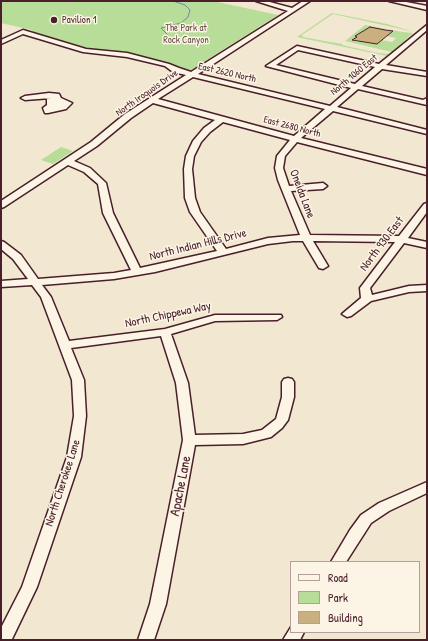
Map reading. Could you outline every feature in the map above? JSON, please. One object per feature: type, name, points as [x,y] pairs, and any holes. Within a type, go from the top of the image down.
[{"type":"street","points":[[259,1],[293,10]]},
{"type":"street","name":"North Iroquois Drive","points":[[1,205],[68,162],[94,144],[128,116],[191,74],[307,1]]},
{"type":"street","points":[[392,1],[427,8]]},
{"type":"street","name":"North 1060 East","points":[[294,139],[355,86],[427,27]]},
{"type":"street","name":"East 2620 North","points":[[1,42],[23,32],[85,51],[127,55],[191,74],[427,132]]},
{"type":"street","points":[[426,101],[270,66],[297,48],[380,66],[427,74]]},
{"type":"street","points":[[25,98],[49,95],[57,97],[57,102]]},
{"type":"street","name":"East 2680 North","points":[[152,100],[294,139],[427,172]]},
{"type":"street","points":[[221,119],[206,130],[197,141],[190,156],[188,169],[190,198],[194,212],[223,252]]},
{"type":"street","name":"Oneida Lane","points":[[294,139],[285,150],[280,163],[280,174],[306,237],[323,266]]},
{"type":"street","points":[[68,162],[87,170],[102,183],[108,213],[137,272]]},
{"type":"street","points":[[287,189],[323,186]]},
{"type":"street","name":"North 930 East","points":[[367,299],[365,288],[427,206]]},
{"type":"street","name":"North Indian Hills Drive","points":[[1,284],[70,280],[137,272],[268,241],[306,237],[402,239],[427,245]]},
{"type":"street","name":"North Cherokee Lane","points":[[1,244],[17,257],[46,297],[66,345],[78,380],[80,397],[80,424],[74,456],[29,587],[15,617],[1,640]]},
{"type":"street","points":[[347,314],[367,299],[409,288],[427,288]]},
{"type":"street","name":"North Chippewa Way","points":[[66,345],[165,332],[215,318],[277,318]]},
{"type":"street","name":"Apache Lane","points":[[146,640],[158,604],[189,440],[182,383],[165,332]]},
{"type":"street","points":[[189,440],[243,439],[266,434],[282,420],[288,397],[288,382]]},
{"type":"street","points":[[339,561],[366,519],[384,507],[427,487]]},
{"type":"green space","name":"The Park at Rock Canyon","points":[[1,1],[213,1],[278,15],[194,68],[190,70],[183,70],[173,65],[134,54],[96,52],[33,32],[32,30],[1,23]]},
{"type":"green space","points":[[332,13],[387,24],[415,32],[333,14],[302,35],[303,37],[343,44],[342,45],[378,53],[390,54],[387,56],[297,37]]},
{"type":"green space","points":[[365,25],[413,33],[392,52],[345,41]],"holes":[[[370,27],[384,31],[386,29],[393,31],[387,36],[396,38],[392,42],[382,40],[377,44],[363,40],[360,42],[353,41],[357,37],[356,36]]]},
{"type":"green space","points":[[61,147],[73,151],[53,164],[41,160]]},
{"type":"building","points":[[370,27],[393,31],[377,44],[352,40],[357,37],[355,36]]},
{"type":"waterway","points":[[167,34],[161,28],[181,23],[188,17],[190,10],[185,5],[173,1]]},
{"type":"place","name":"Pavilion 1","points":[[54,20]]}]
